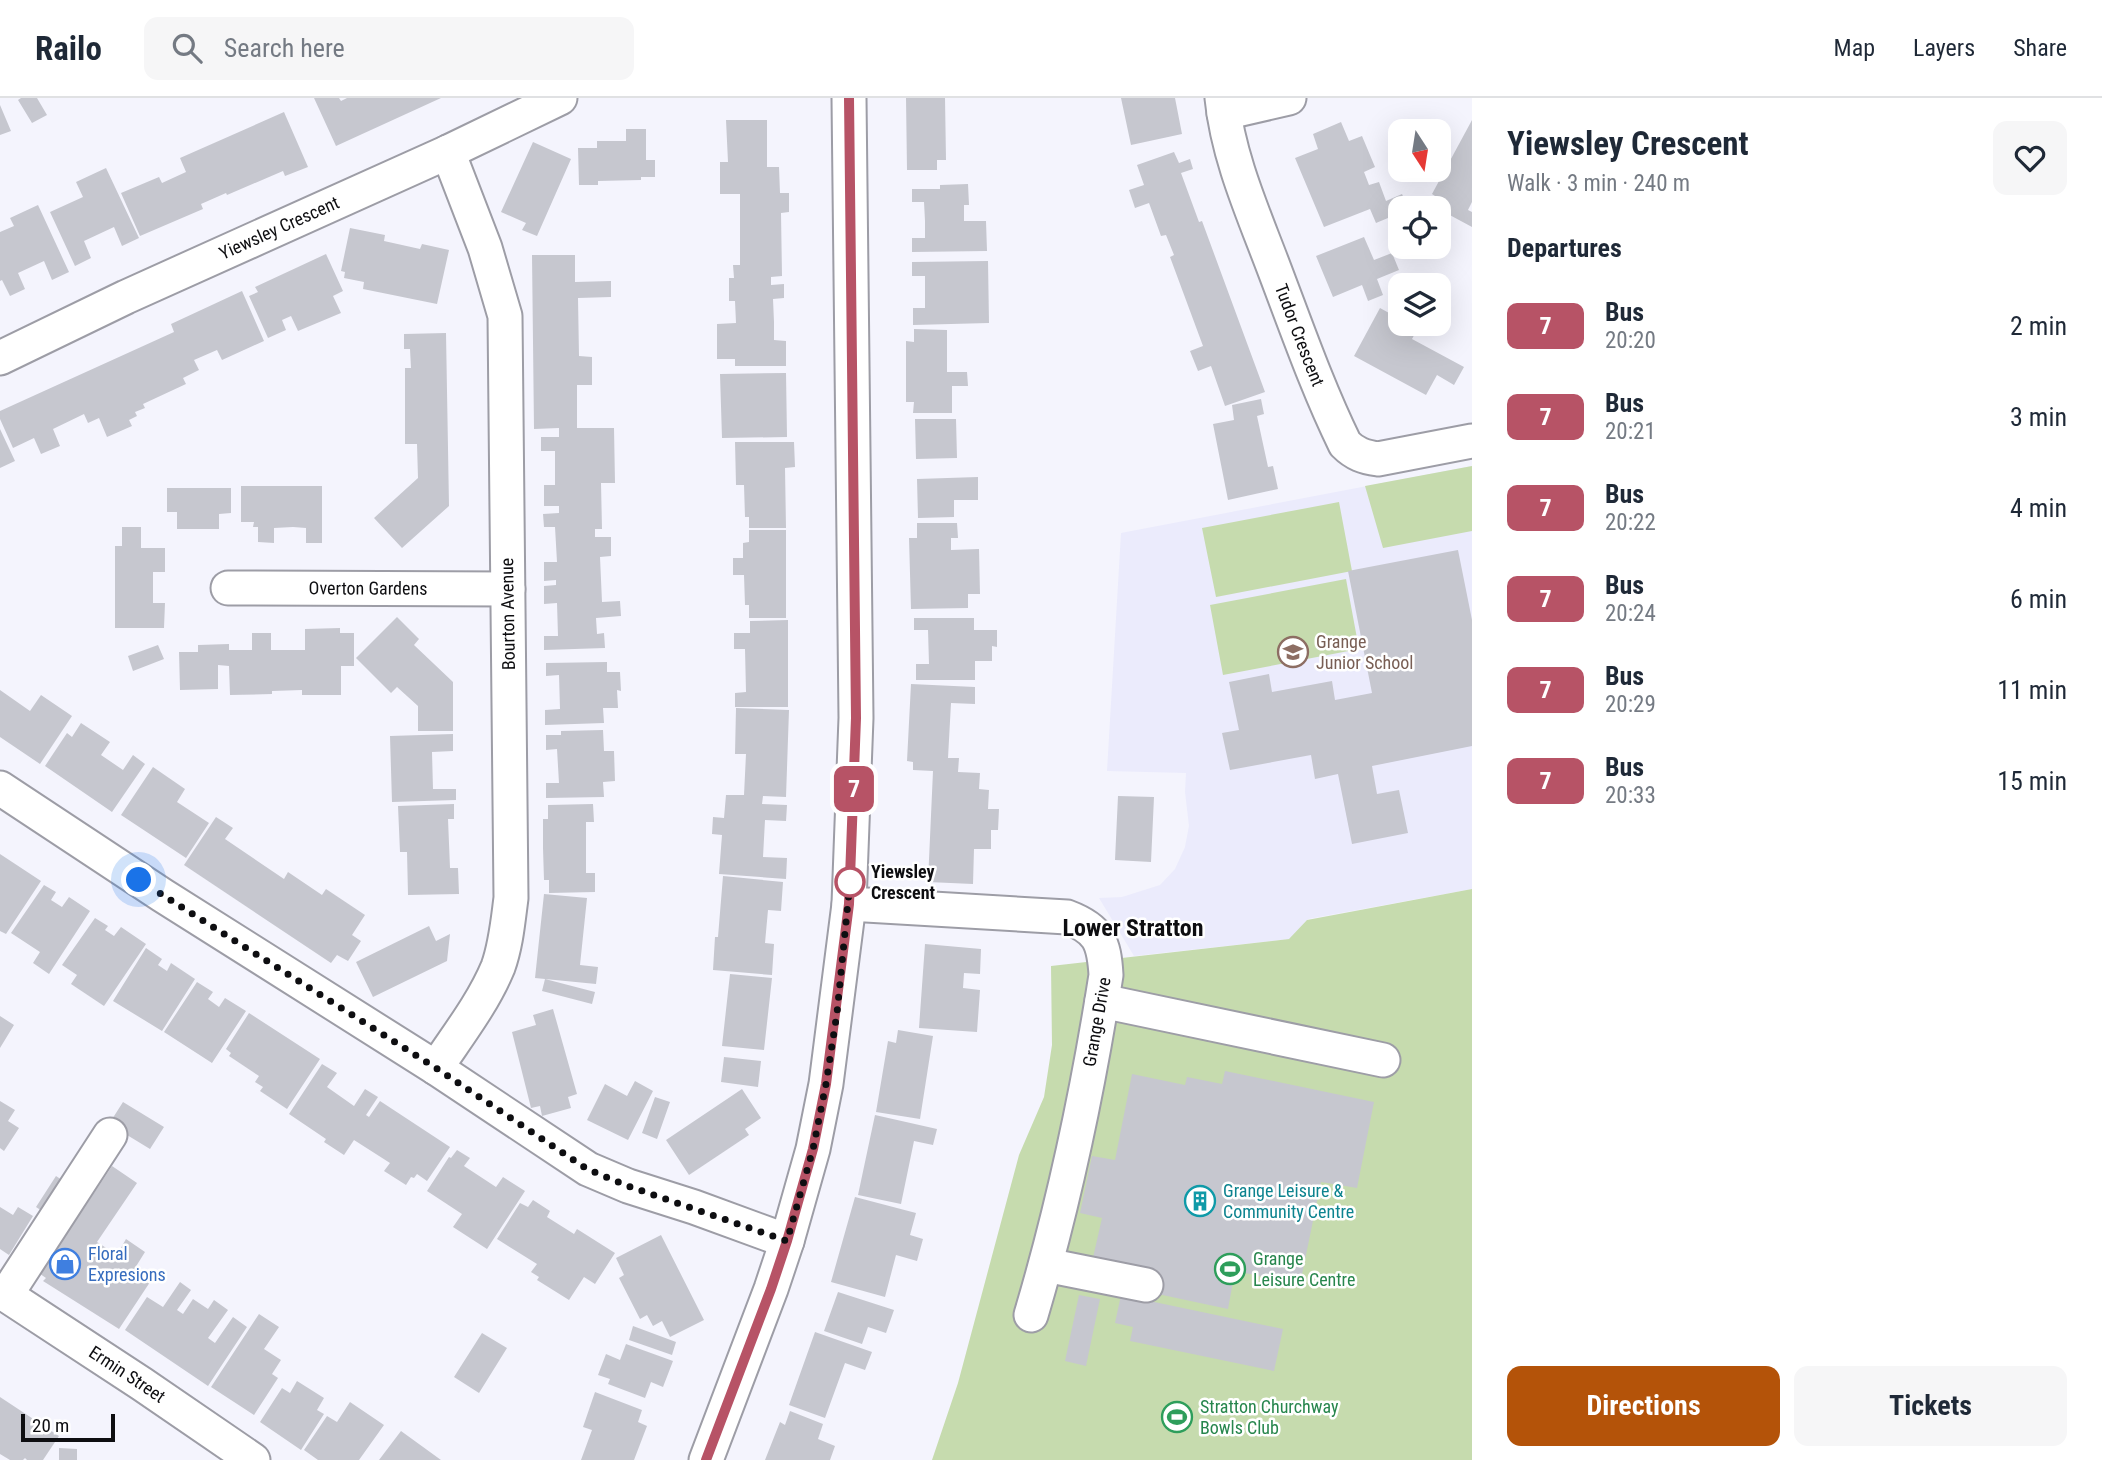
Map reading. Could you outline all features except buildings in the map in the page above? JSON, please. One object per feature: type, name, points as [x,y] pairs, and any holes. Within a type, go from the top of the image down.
[{"type":"street","name":"Yiewsley Crescent","points":[[0,358],[560,98]]},
{"type":"street","points":[[706,1460],[771,1289],[813,1149],[826,1084],[849,904],[856,718],[849,98]]},
{"type":"street","points":[[1223,106],[1289,98]]},
{"type":"street","name":"Tudor Crescent","points":[[1223,106],[1247,197],[1345,444],[1363,457],[1378,459],[1472,441]]},
{"type":"street","name":"Bourton Avenue","points":[[436,1068],[481,1000],[498,965],[507,932],[511,898],[505,316],[485,248],[448,152]]},
{"type":"street","name":"Overton Gardens","points":[[228,588],[508,589]]},
{"type":"street","points":[[0,788],[162,895],[436,1068],[587,1169],[628,1186],[787,1241]]},
{"type":"street","name":"Grange Drive","points":[[849,904],[1067,917],[1087,925],[1096,933],[1101,944],[1106,975],[1075,1146],[1031,1315]]},
{"type":"street","points":[[1102,1001],[1383,1060]]},
{"type":"street","points":[[3,1293],[110,1135]]},
{"type":"street","points":[[1046,1265],[1146,1285]]},
{"type":"street","name":"Ermin Street","points":[[3,1293],[142,1384],[234,1455]]},
{"type":"shaded area","name":"Grange Junior School","points":[[1472,466],[1472,889],[1308,919],[1290,939],[1134,956],[1099,898],[1122,897],[1160,885],[1175,869],[1185,847],[1189,826],[1186,773],[1107,771],[1121,533]]},
{"type":"green space","points":[[1472,466],[1472,531],[1383,548],[1365,486]]},
{"type":"green space","points":[[1339,502],[1352,571],[1216,597],[1202,528]]},
{"type":"green space","points":[[1346,579],[1359,649],[1223,675],[1210,605]]},
{"type":"green space","name":"Grange Leisure Centre","points":[[1472,889],[1472,1460],[932,1460],[958,1383],[1019,1155],[1044,1097],[1052,1045],[1051,966],[1289,939],[1307,920]]},
{"type":"bus line","name":"7","points":[[706,1460],[771,1289],[813,1149],[837,1013],[849,904],[856,718],[849,98]]},
{"type":"place","name":"Grange Junior School","points":[[1293,652]]},
{"type":"place","name":"Yiewsley Crescent","points":[[850,882]]},
{"type":"place","name":"Grange Leisure & Community Centre","points":[[1200,1201]]},
{"type":"place","name":"Floral Expresions","points":[[65,1264]]},
{"type":"place","name":"Grange Leisure Centre","points":[[1230,1269]]},
{"type":"place","name":"Stratton Churchway Bowls Club","points":[[1177,1417]]},
{"type":"district","name":"Lower Stratton","points":[[1133,928]]},
{"type":"route","points":[[139,880],[436,1068],[587,1169],[628,1186],[787,1241],[813,1149],[826,1084],[837,1013],[850,882]]}]
